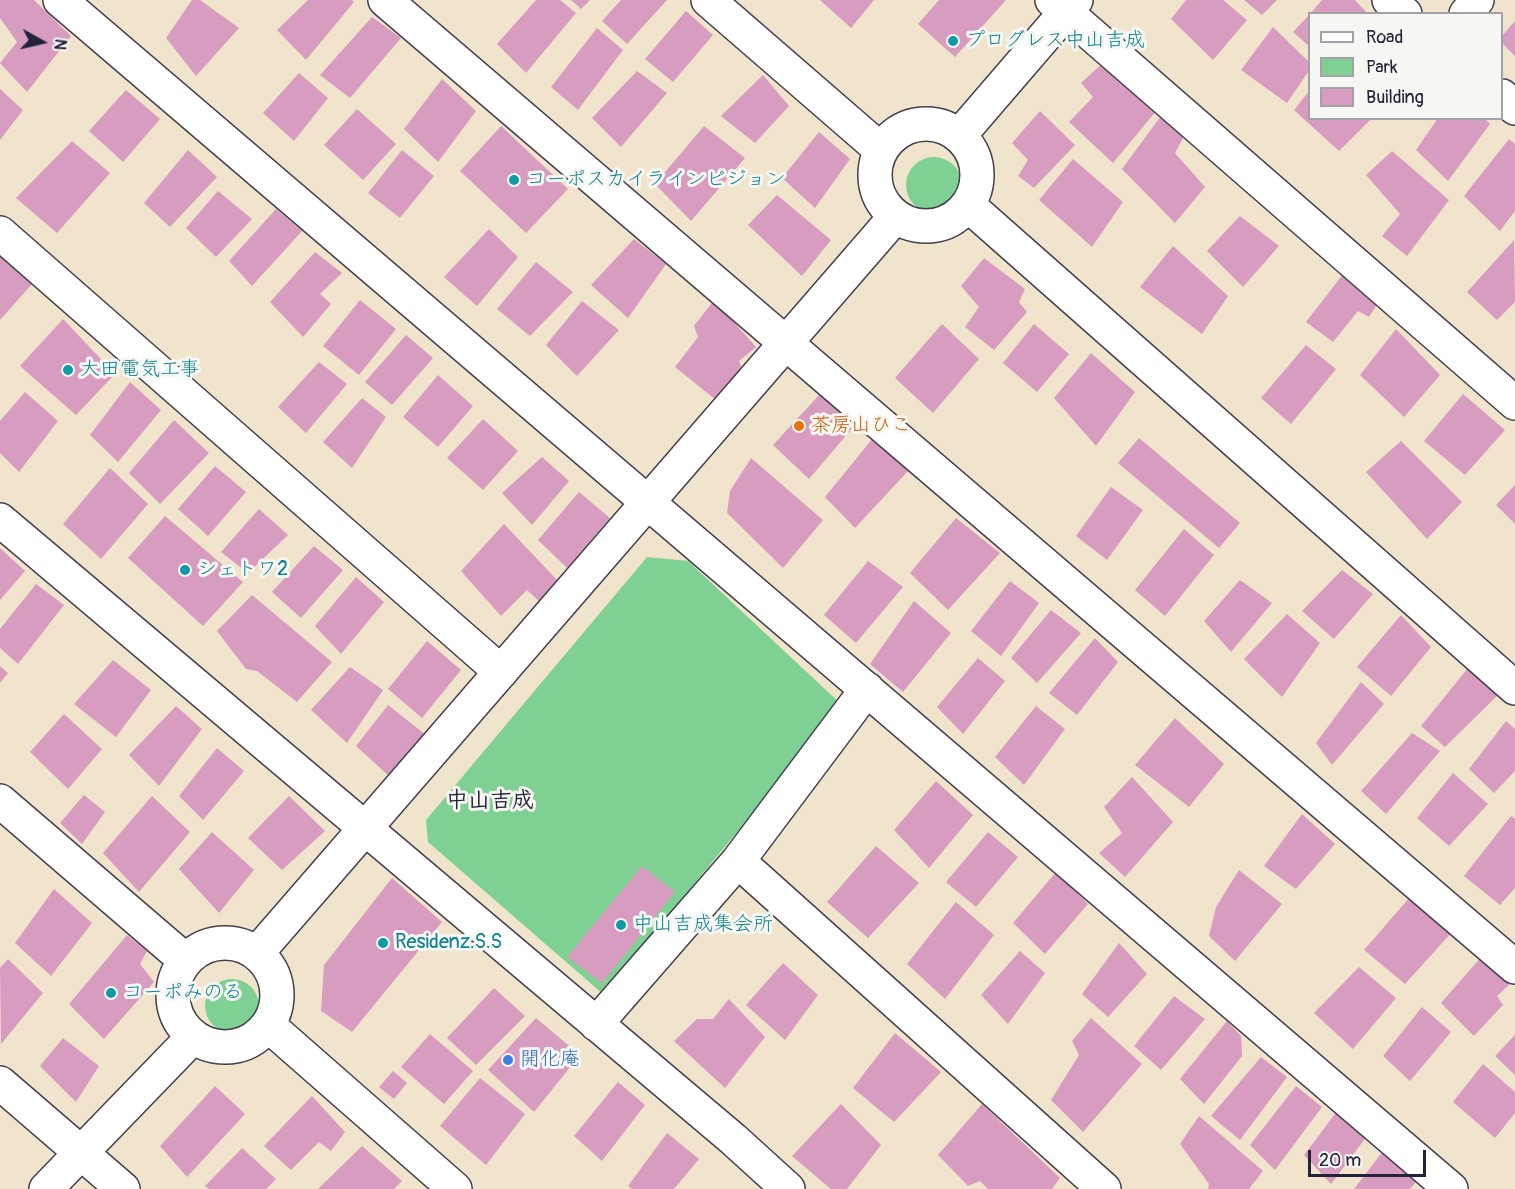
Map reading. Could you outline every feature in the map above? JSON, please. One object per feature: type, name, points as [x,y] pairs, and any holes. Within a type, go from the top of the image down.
[{"type":"street","points":[[60,0],[1451,1189]]},
{"type":"street","points":[[385,0],[1515,967]]},
{"type":"street","points":[[708,0],[881,150]]},
{"type":"street","points":[[1389,0],[1403,12]]},
{"type":"street","points":[[1468,12],[1477,0]]},
{"type":"street","points":[[959,136],[1065,4],[1515,403]]},
{"type":"street","points":[[1503,97],[1515,108]]},
{"type":"street","points":[[917,124],[939,126],[959,136],[972,154],[977,176],[975,191],[968,205],[956,216],[942,224],[926,227],[910,224],[895,217],[878,194],[874,179],[881,150],[890,138],[903,129],[917,124]]},
{"type":"street","points":[[968,205],[1515,688]]},
{"type":"street","points":[[257,953],[895,217]]},
{"type":"street","points":[[0,233],[501,672]]},
{"type":"street","points":[[0,520],[733,1139],[788,1189]]},
{"type":"street","points":[[596,1024],[738,861],[867,689]]},
{"type":"street","points":[[0,801],[185,960]]},
{"type":"street","points":[[738,861],[1104,1189]]},
{"type":"street","points":[[228,942],[243,945],[257,953],[268,964],[275,979],[278,995],[275,1011],[268,1025],[256,1037],[241,1045],[224,1047],[208,1045],[193,1037],[181,1024],[174,1009],[172,992],[176,975],[185,960],[197,950],[212,944],[228,942]]},
{"type":"street","points":[[268,1025],[455,1189]]},
{"type":"street","points":[[46,1189],[193,1037]]},
{"type":"street","points":[[0,1083],[123,1189]]},
{"type":"green space","points":[[928,157],[940,157],[950,161],[958,169],[962,185],[958,201],[950,209],[940,213],[928,213],[918,209],[910,201],[906,191],[906,179],[910,169],[918,161]]},
{"type":"green space","points":[[647,557],[688,561],[842,705],[603,994],[428,842],[426,820]]},
{"type":"green space","points":[[227,979],[237,979],[247,983],[255,991],[259,1006],[255,1021],[247,1029],[237,1033],[227,1033],[217,1029],[209,1021],[205,1011],[205,1001],[209,991],[217,983]]},
{"type":"building","points":[[0,0],[34,0],[71,36],[27,92],[0,63],[17,42],[0,18]]},
{"type":"building","points":[[192,0],[200,0],[239,28],[196,76],[166,38]]},
{"type":"building","points":[[308,0],[352,0],[354,2],[306,60],[277,30]]},
{"type":"building","points":[[536,0],[560,0],[576,13],[526,73],[497,44]]},
{"type":"building","points":[[571,0],[590,0],[581,9]]},
{"type":"building","points":[[621,0],[667,0],[627,44],[602,21]]},
{"type":"building","points":[[820,0],[874,0],[851,28]]},
{"type":"building","name":"プログレス中山吉成","points":[[939,0],[1006,0],[955,57],[918,24]]},
{"type":"building","points":[[1186,0],[1223,0],[1247,20],[1213,60],[1171,19]]},
{"type":"building","points":[[1244,0],[1277,0],[1262,15]]},
{"type":"building","points":[[1322,0],[1355,0],[1366,12],[1312,12]]},
{"type":"building","points":[[686,11],[713,35],[673,82],[645,59]]},
{"type":"building","points":[[1308,16],[1308,45],[1293,32]]},
{"type":"building","points":[[372,17],[401,38],[350,98],[320,75]]},
{"type":"building","points":[[1515,21],[1515,56],[1503,44],[1503,35]]},
{"type":"building","points":[[1273,27],[1308,61],[1308,72],[1287,103],[1241,70]]},
{"type":"building","points":[[597,28],[623,50],[578,110],[551,87]]},
{"type":"building","points":[[1105,61],[1157,110],[1113,163],[1069,122],[1093,97],[1081,83]]},
{"type":"building","points":[[637,71],[667,93],[621,147],[592,118]]},
{"type":"building","points":[[299,73],[328,98],[294,141],[263,113]]},
{"type":"building","points":[[763,75],[789,106],[755,143],[721,116]]},
{"type":"building","points":[[442,79],[476,111],[438,162],[404,129]]},
{"type":"building","points":[[0,89],[23,110],[0,140]]},
{"type":"building","points":[[126,90],[160,119],[123,162],[89,131]]},
{"type":"building","points":[[1308,92],[1308,120],[1370,120],[1339,151],[1294,110]]},
{"type":"building","points":[[357,109],[396,144],[363,180],[324,145]]},
{"type":"building","points":[[1040,111],[1075,145],[1034,188],[1018,176],[1028,160],[1012,143]]},
{"type":"building","points":[[1161,116],[1184,136],[1175,153],[1205,187],[1175,223],[1122,169]]},
{"type":"building","points":[[1437,120],[1486,120],[1490,124],[1448,181],[1416,150]]},
{"type":"building","name":"コーポスカイラインピジョン","points":[[501,126],[568,189],[526,233],[460,171]]},
{"type":"building","points":[[704,126],[745,158],[691,221],[655,184]]},
{"type":"building","points":[[819,132],[850,159],[815,208],[782,178]]},
{"type":"building","points":[[1509,139],[1515,144],[1515,211],[1500,231],[1464,196]]},
{"type":"building","points":[[72,141],[110,173],[57,233],[16,198]]},
{"type":"building","points":[[188,150],[217,177],[170,227],[144,203]]},
{"type":"building","points":[[402,150],[434,176],[400,218],[368,193]]},
{"type":"building","points":[[1392,151],[1449,200],[1407,256],[1382,236],[1400,214],[1366,175]]},
{"type":"building","points":[[1073,159],[1123,202],[1092,247],[1039,200]]},
{"type":"building","points":[[218,191],[252,219],[216,257],[186,228]]},
{"type":"building","points":[[777,195],[831,240],[802,276],[748,225]]},
{"type":"building","points":[[276,209],[302,231],[252,286],[229,261]]},
{"type":"building","points":[[1240,216],[1279,246],[1243,287],[1207,251]]},
{"type":"building","points":[[489,229],[518,257],[477,306],[444,277]]},
{"type":"building","points":[[634,239],[666,264],[628,318],[591,285]]},
{"type":"building","points":[[1514,240],[1515,302],[1497,320],[1467,292]]},
{"type":"building","points":[[1173,246],[1228,296],[1202,334],[1140,287]]},
{"type":"building","points":[[0,252],[32,284],[0,320]]},
{"type":"building","points":[[315,252],[342,273],[320,294],[331,304],[303,337],[270,302]]},
{"type":"building","points":[[984,258],[1025,289],[1019,302],[1027,312],[994,350],[965,327],[979,307],[961,286]]},
{"type":"building","points":[[536,262],[573,292],[530,336],[497,309]]},
{"type":"building","points":[[1344,273],[1380,300],[1369,317],[1358,311],[1333,342],[1306,322]]},
{"type":"building","points":[[360,300],[396,329],[359,375],[323,346]]},
{"type":"building","points":[[714,300],[756,347],[739,361],[743,371],[716,400],[675,367],[698,337],[694,326]]},
{"type":"building","points":[[582,301],[619,330],[577,376],[546,345]]},
{"type":"building","name":"大田電気工事","points":[[63,319],[115,374],[76,415],[20,366]]},
{"type":"building","points":[[942,324],[979,359],[933,413],[895,378]]},
{"type":"building","points":[[1034,324],[1069,354],[1037,392],[1003,363]]},
{"type":"building","points":[[1396,329],[1440,375],[1404,417],[1360,375]]},
{"type":"building","points":[[406,335],[433,358],[392,405],[365,382]]},
{"type":"building","points":[[1306,345],[1336,369],[1291,424],[1261,398]]},
{"type":"building","points":[[1091,353],[1135,392],[1096,446],[1054,398]]},
{"type":"building","points":[[319,362],[347,384],[306,433],[278,407]]},
{"type":"building","points":[[438,375],[473,406],[438,447],[403,417]]},
{"type":"building","points":[[130,382],[161,410],[118,462],[90,435]]},
{"type":"building","points":[[25,392],[58,421],[19,472],[0,453],[0,421]]},
{"type":"building","points":[[820,394],[855,425],[809,479],[773,445]]},
{"type":"building","points":[[1463,394],[1505,430],[1465,475],[1424,441]]},
{"type":"building","points":[[362,398],[386,417],[352,468],[323,442]]},
{"type":"building","points":[[483,419],[518,451],[483,490],[447,458]]},
{"type":"building","points":[[174,420],[209,453],[160,504],[129,473]]},
{"type":"building","points":[[873,438],[909,470],[855,528],[825,497]]},
{"type":"building","points":[[1139,438],[1240,523],[1219,548],[1118,463]]},
{"type":"building","points":[[1401,441],[1462,502],[1427,539],[1366,472]]},
{"type":"building","points":[[542,457],[569,481],[532,525],[502,493]]},
{"type":"building","points":[[751,458],[823,520],[783,568],[727,513],[730,491]]},
{"type":"building","points":[[215,466],[246,492],[208,536],[178,509]]},
{"type":"building","points":[[110,468],[148,504],[101,559],[63,524]]},
{"type":"building","points":[[1515,485],[1515,524],[1496,505]]},
{"type":"building","points":[[1111,487],[1143,510],[1107,560],[1076,536]]},
{"type":"building","points":[[579,492],[610,518],[567,568],[538,540]]},
{"type":"building","points":[[259,509],[288,535],[248,573],[221,552]]},
{"type":"building","name":"シェトワ2","points":[[165,516],[243,582],[203,626],[128,558]]},
{"type":"building","points":[[956,518],[1000,553],[948,610],[910,573]]},
{"type":"building","points":[[504,524],[559,582],[541,603],[527,590],[501,616],[461,571]]},
{"type":"building","points":[[1184,529],[1214,555],[1165,616],[1135,590]]},
{"type":"building","points":[[314,546],[343,570],[301,618],[272,592]]},
{"type":"building","points":[[0,548],[25,571],[0,600]]},
{"type":"building","points":[[868,561],[903,587],[856,643],[824,615]]},
{"type":"building","points":[[1342,570],[1373,594],[1334,639],[1302,611]]},
{"type":"building","points":[[356,577],[384,602],[341,654],[315,626]]},
{"type":"building","points":[[1240,580],[1272,603],[1231,652],[1204,621]]},
{"type":"building","points":[[1010,581],[1039,603],[1001,656],[971,631]]},
{"type":"building","points":[[36,584],[64,605],[18,664],[0,648],[0,629]]},
{"type":"building","points":[[252,595],[332,662],[297,702],[257,671],[246,669],[217,631]]},
{"type":"building","points":[[914,601],[951,633],[903,692],[870,664]]},
{"type":"building","points":[[1051,610],[1081,633],[1037,683],[1011,658]]},
{"type":"building","points":[[1287,614],[1320,643],[1282,697],[1244,659]]},
{"type":"building","points":[[1401,615],[1431,647],[1391,696],[1357,667]]},
{"type":"building","points":[[1095,638],[1118,662],[1077,715],[1049,693]]},
{"type":"building","points":[[427,641],[461,670],[422,718],[388,689]]},
{"type":"building","points":[[978,658],[1005,681],[963,734],[937,707]]},
{"type":"building","points":[[113,660],[151,690],[116,737],[74,704]]},
{"type":"building","points":[[0,666],[8,673],[0,683]]},
{"type":"building","points":[[350,667],[383,690],[347,743],[311,710]]},
{"type":"building","points":[[1468,668],[1499,694],[1445,747],[1421,726]]},
{"type":"building","points":[[1361,682],[1384,704],[1332,765],[1316,743]]},
{"type":"building","points":[[388,705],[426,735],[390,777],[356,746]]},
{"type":"building","points":[[176,706],[202,729],[159,786],[129,755]]},
{"type":"building","points":[[1036,706],[1065,729],[1024,785],[995,757]]},
{"type":"building","points":[[64,714],[102,749],[68,789],[30,752]]},
{"type":"building","points":[[1175,718],[1224,764],[1189,807],[1135,765]]},
{"type":"building","points":[[1506,721],[1515,729],[1515,771],[1494,793],[1469,769]]},
{"type":"building","points":[[1412,733],[1440,751],[1386,814],[1361,791]]},
{"type":"building","points":[[217,748],[244,771],[203,820],[179,796]]},
{"type":"building","points":[[1453,773],[1488,804],[1449,846],[1417,818]]},
{"type":"building","points":[[1132,777],[1173,822],[1125,877],[1099,853],[1122,833],[1104,807]]},
{"type":"building","points":[[936,781],[973,815],[929,868],[894,830]]},
{"type":"building","points":[[84,795],[105,812],[82,844],[60,823]]},
{"type":"building","points":[[152,796],[190,832],[139,892],[103,853]]},
{"type":"building","points":[[289,796],[325,831],[282,870],[248,838]]},
{"type":"building","points":[[1302,814],[1335,844],[1296,889],[1264,866]]},
{"type":"building","points":[[1511,816],[1515,819],[1515,888],[1500,905],[1464,876]]},
{"type":"building","points":[[212,832],[254,870],[219,913],[179,869]]},
{"type":"building","points":[[988,832],[1018,857],[976,907],[946,882]]},
{"type":"building","points":[[876,846],[919,883],[868,938],[827,902]]},
{"type":"building","name":"中山吉成集会所","points":[[642,866],[675,892],[602,983],[567,957]]},
{"type":"building","points":[[1239,870],[1282,904],[1235,961],[1209,936],[1216,907]]},
{"type":"building","points":[[1056,872],[1088,904],[1045,954],[1013,923]]},
{"type":"building","name":"Residenz.S.S","points":[[392,878],[442,922],[352,1032],[321,1011],[324,965]]},
{"type":"building","points":[[54,889],[92,923],[51,976],[15,943]]},
{"type":"building","points":[[1410,897],[1453,931],[1405,984],[1364,950]]},
{"type":"building","points":[[956,902],[994,935],[945,999],[907,964]]},
{"type":"building","name":"コーポみのる","points":[[127,935],[147,951],[140,964],[154,982],[104,1039],[69,1004]]},
{"type":"building","points":[[1119,943],[1147,974],[1108,1017],[1082,994]]},
{"type":"building","points":[[1020,951],[1045,973],[1008,1024],[981,995]]},
{"type":"building","points":[[1483,955],[1513,981],[1497,996],[1503,1005],[1474,1036],[1441,1003]]},
{"type":"building","points":[[8,959],[43,993],[1,1044],[0,968]]},
{"type":"building","points":[[783,963],[818,995],[785,1040],[746,1005]]},
{"type":"building","points":[[1359,967],[1396,998],[1353,1049],[1314,1013]]},
{"type":"building","points":[[494,988],[525,1016],[476,1065],[447,1038]]},
{"type":"building","points":[[1174,996],[1205,1019],[1161,1070],[1134,1046]]},
{"type":"building","points":[[729,999],[765,1037],[725,1088],[674,1041],[697,1019],[713,1019]]},
{"type":"building","points":[[1422,1007],[1451,1032],[1410,1081],[1383,1056]]},
{"type":"building","points":[[536,1018],[580,1055],[534,1112],[488,1070]]},
{"type":"building","points":[[1091,1018],[1142,1064],[1083,1132],[1051,1100],[1079,1055],[1072,1041]]},
{"type":"building","points":[[1227,1021],[1241,1036],[1242,1056],[1204,1104],[1180,1079]]},
{"type":"building","points":[[895,1033],[941,1072],[894,1122],[853,1088]]},
{"type":"building","points":[[430,1034],[473,1071],[444,1104],[401,1067]]},
{"type":"building","points":[[1515,1035],[1515,1075],[1495,1056]]},
{"type":"building","points":[[63,1038],[99,1066],[76,1102],[40,1066]]},
{"type":"building","points":[[1261,1057],[1287,1077],[1240,1140],[1211,1116]]},
{"type":"building","points":[[1483,1064],[1515,1092],[1515,1113],[1495,1138],[1453,1102]]},
{"type":"building","points":[[393,1071],[407,1083],[394,1099],[379,1087]]},
{"type":"building","points":[[480,1078],[525,1114],[486,1165],[440,1126]]},
{"type":"building","points":[[618,1082],[645,1105],[602,1161],[574,1136]]},
{"type":"building","points":[[215,1086],[245,1114],[187,1177],[160,1146]]},
{"type":"building","points":[[1296,1086],[1322,1107],[1275,1170],[1250,1145]]},
{"type":"building","points":[[312,1096],[345,1132],[331,1151],[319,1142],[291,1170],[264,1146]]},
{"type":"building","points":[[841,1104],[881,1145],[847,1189],[831,1189],[792,1156]]},
{"type":"building","points":[[982,1104],[1060,1178],[1052,1189],[988,1189],[980,1181],[968,1186],[938,1155]]},
{"type":"building","points":[[1338,1110],[1367,1136],[1331,1184],[1304,1155]]},
{"type":"building","points":[[1199,1116],[1263,1171],[1249,1189],[1208,1189],[1209,1184],[1180,1144]]},
{"type":"building","points":[[667,1133],[699,1159],[674,1189],[632,1189],[628,1186]]},
{"type":"building","points":[[362,1146],[402,1181],[394,1189],[318,1189]]},
{"type":"building","points":[[242,1148],[276,1179],[266,1189],[209,1189],[205,1186]]},
{"type":"building","points":[[1383,1151],[1416,1182],[1410,1189],[1354,1189]]},
{"type":"place","name":"プログレス中山吉成","points":[[953,41]]},
{"type":"place","name":"コーポスカイラインピジョン","points":[[514,180]]},
{"type":"place","name":"大田電気工事","points":[[68,370]]},
{"type":"place","name":"茶房山ひこ","points":[[799,426]]},
{"type":"place","name":"シェトワ2","points":[[185,570]]},
{"type":"place","name":"中山吉成集会所","points":[[621,925]]},
{"type":"place","name":"Residenz.S.S","points":[[383,943]]},
{"type":"place","name":"コーポみのる","points":[[111,993]]},
{"type":"place","name":"開化庵","points":[[508,1060]]},
{"type":"district","name":"中山吉成","points":[[490,801]]}]
